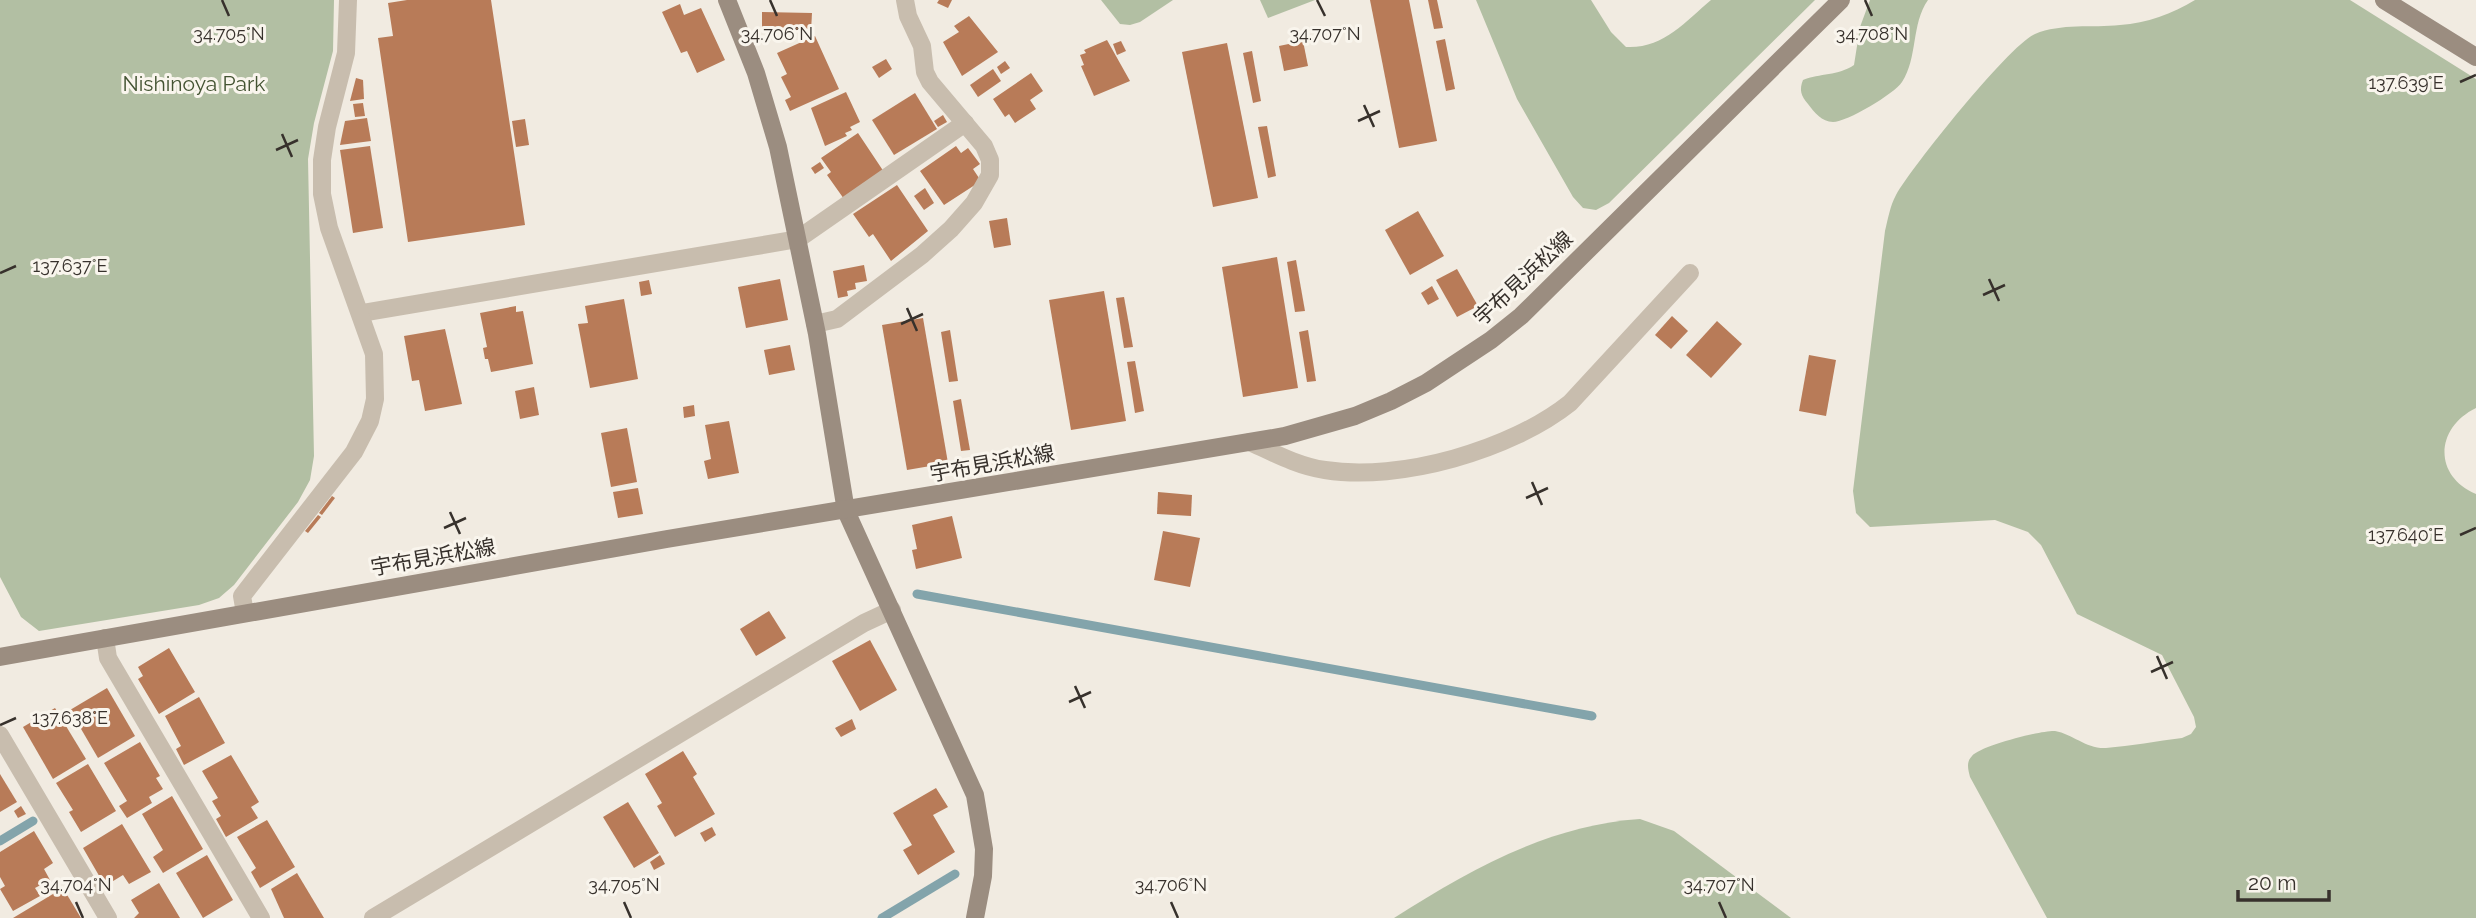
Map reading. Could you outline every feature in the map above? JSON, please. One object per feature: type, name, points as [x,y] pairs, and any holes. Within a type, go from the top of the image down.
[{"type":"main road","points":[[727,0],[768,110],[799,239],[846,511],[975,796],[984,849],[983,876],[975,918]]},
{"type":"main road","name":"宇布見浜松線","points":[[0,657],[1250,442],[1321,427],[1391,401],[1437,377],[1491,340],[1531,306],[1841,0]]},
{"type":"main road","points":[[2384,0],[2476,57]]},
{"type":"street","points":[[245,614],[242,596],[354,452],[370,421],[376,376],[374,354],[362,313],[329,228],[322,194],[322,160],[327,127],[346,53],[348,0]]},
{"type":"street","points":[[815,324],[837,319],[922,255],[974,203],[990,175],[990,162],[984,146],[930,82],[925,72],[922,46],[908,16],[905,0]]},
{"type":"street","points":[[362,313],[799,239],[965,123]]},
{"type":"street","points":[[1250,442],[1298,464],[1323,470],[1362,473],[1400,469],[1508,441],[1530,430],[1570,402],[1690,273]]},
{"type":"street","points":[[373,918],[864,623],[892,610]]},
{"type":"street","points":[[105,638],[108,658],[261,918]]},
{"type":"street","points":[[0,736],[108,918]]},
{"type":"green space","name":"Nishinoya Park","points":[[0,0],[334,0],[333,51],[314,123],[308,159],[314,456],[310,480],[298,502],[234,585],[219,598],[199,605],[39,631],[21,617],[0,577]]},
{"type":"green space","points":[[1101,0],[1173,0],[1140,22],[1130,25],[1120,24]]},
{"type":"green space","points":[[1260,0],[1315,0],[1268,18]]},
{"type":"green space","points":[[1476,0],[1591,0],[1611,32],[1626,47],[1651,44],[1662,39],[1711,0],[1815,0],[1609,203],[1596,210],[1583,208],[1573,197],[1517,99]]},
{"type":"green space","points":[[1870,0],[1928,0],[1919,20],[1907,73],[1897,87],[1870,106],[1840,121],[1825,120],[1804,98],[1801,90],[1803,80],[1842,71],[1854,65],[1860,27]]},
{"type":"green space","points":[[2195,0],[2350,0],[2476,79],[2476,408],[2453,427],[2444,452],[2452,476],[2476,494],[2476,918],[2047,918],[1970,777],[1970,758],[1998,743],[2048,731],[2062,733],[2099,748],[2182,738],[2191,734],[2196,727],[2194,717],[2162,655],[2077,614],[2041,545],[2028,532],[1995,520],[1870,527],[1856,513],[1853,491],[1885,231],[1894,199],[1906,180],[1984,82],[2022,43],[2035,34],[2066,27],[2109,26],[2150,20]]},
{"type":"green space","points":[[1640,819],[1674,831],[1791,918],[1394,918],[1481,867],[1542,840],[1606,823]]},
{"type":"building","points":[[407,0],[491,0],[525,225],[408,242],[378,38],[393,36],[388,3]]},
{"type":"building","points":[[939,0],[952,0],[948,8],[937,3]]},
{"type":"building","points":[[1370,0],[1409,0],[1437,141],[1399,148]]},
{"type":"building","points":[[1428,0],[1437,0],[1443,28],[1434,29]]},
{"type":"building","points":[[680,4],[684,15],[701,8],[725,60],[697,73],[687,51],[681,53],[662,12]]},
{"type":"building","points":[[762,12],[812,13],[811,31],[762,31]]},
{"type":"building","points":[[969,16],[998,52],[962,76],[943,42],[959,32],[954,26]]},
{"type":"building","points":[[815,36],[839,89],[790,111],[785,100],[791,97],[781,77],[787,74],[777,53]]},
{"type":"building","points":[[1445,39],[1455,89],[1446,91],[1436,41]]},
{"type":"building","points":[[1107,40],[1130,81],[1094,96],[1081,66],[1084,65],[1080,55],[1086,53],[1084,50]]},
{"type":"building","points":[[1121,41],[1126,51],[1117,55],[1113,44]]},
{"type":"building","points":[[1303,41],[1308,66],[1284,71],[1279,46]]},
{"type":"building","points":[[1227,43],[1258,198],[1213,207],[1182,52]]},
{"type":"building","points":[[1252,51],[1261,101],[1253,103],[1243,53]]},
{"type":"building","points":[[886,59],[892,69],[879,78],[872,67]]},
{"type":"building","points":[[1005,61],[1010,68],[1001,74],[997,67]]},
{"type":"building","points":[[993,69],[1001,81],[978,97],[970,85]]},
{"type":"building","points":[[1031,73],[1043,91],[1030,100],[1036,109],[1015,123],[1009,114],[1005,117],[993,99]]},
{"type":"building","points":[[356,78],[363,80],[364,99],[350,101]]},
{"type":"building","points":[[846,92],[860,122],[850,127],[852,130],[845,133],[847,136],[825,146],[811,108]]},
{"type":"building","points":[[915,93],[937,129],[894,155],[872,120]]},
{"type":"building","points":[[363,103],[365,116],[355,117],[353,104]]},
{"type":"building","points":[[943,115],[947,122],[938,127],[934,121]]},
{"type":"building","points":[[367,118],[371,141],[340,145],[345,121]]},
{"type":"building","points":[[525,119],[529,145],[516,147],[512,121]]},
{"type":"building","points":[[1267,126],[1276,176],[1268,178],[1258,127]]},
{"type":"building","points":[[858,133],[884,172],[844,199],[827,175],[831,172],[821,158]]},
{"type":"building","points":[[370,146],[383,228],[353,233],[340,150]]},
{"type":"building","points":[[956,146],[961,153],[968,148],[980,164],[973,169],[981,181],[944,205],[920,171]]},
{"type":"building","points":[[820,162],[824,168],[815,174],[811,168]]},
{"type":"building","points":[[897,185],[928,231],[891,261],[873,234],[869,237],[853,214]]},
{"type":"building","points":[[925,188],[934,203],[924,210],[914,196]]},
{"type":"building","points":[[1418,211],[1444,256],[1410,275],[1385,230]]},
{"type":"building","points":[[1007,218],[1011,245],[994,248],[989,221]]},
{"type":"building","points":[[1277,257],[1298,388],[1243,397],[1222,267]]},
{"type":"building","points":[[1296,260],[1305,311],[1295,312],[1287,262]]},
{"type":"building","points":[[864,265],[867,281],[855,283],[856,289],[847,291],[848,296],[838,298],[833,271]]},
{"type":"building","points":[[1457,269],[1478,306],[1457,317],[1436,280]]},
{"type":"building","points":[[780,279],[788,320],[746,328],[738,287]]},
{"type":"building","points":[[649,280],[652,294],[641,296],[639,282]]},
{"type":"building","points":[[1432,286],[1439,299],[1428,305],[1421,293]]},
{"type":"building","points":[[1104,291],[1126,421],[1071,430],[1049,300]]},
{"type":"building","points":[[1124,297],[1133,347],[1124,348],[1116,298]]},
{"type":"building","points":[[624,299],[638,379],[590,388],[578,324],[588,323],[585,306]]},
{"type":"building","points":[[516,306],[516,312],[523,311],[533,364],[491,372],[488,359],[485,359],[483,348],[487,347],[480,313]]},
{"type":"building","points":[[1672,316],[1688,331],[1671,349],[1655,335]]},
{"type":"building","points":[[923,318],[948,463],[907,470],[882,325]]},
{"type":"building","points":[[1717,321],[1742,344],[1711,378],[1686,355]]},
{"type":"building","points":[[445,329],[462,404],[425,411],[419,380],[412,381],[404,336]]},
{"type":"building","points":[[950,330],[958,381],[949,382],[941,332]]},
{"type":"building","points":[[1308,330],[1316,381],[1307,382],[1299,332]]},
{"type":"building","points":[[790,345],[795,370],[769,375],[764,350]]},
{"type":"building","points":[[1809,355],[1836,360],[1826,416],[1799,411]]},
{"type":"building","points":[[1135,361],[1144,411],[1135,413],[1127,362]]},
{"type":"building","points":[[534,387],[539,415],[520,419],[515,391]]},
{"type":"building","points":[[961,399],[970,450],[961,451],[953,401]]},
{"type":"building","points":[[694,405],[695,416],[684,418],[683,407]]},
{"type":"building","points":[[729,421],[739,473],[708,479],[704,461],[711,459],[705,425]]},
{"type":"building","points":[[627,428],[637,482],[611,487],[601,433]]},
{"type":"building","points":[[638,488],[643,514],[618,518],[613,492]]},
{"type":"building","points":[[1158,492],[1192,495],[1191,516],[1157,514]]},
{"type":"building","points":[[332,496],[335,498],[322,515],[319,513]]},
{"type":"building","points":[[318,515],[321,517],[308,533],[305,531]]},
{"type":"building","points":[[952,516],[962,558],[916,569],[912,550],[917,549],[912,525]]},
{"type":"building","points":[[1163,531],[1200,538],[1190,587],[1154,580]]},
{"type":"building","points":[[769,611],[786,638],[756,656],[740,629]]},
{"type":"building","points":[[870,640],[897,690],[860,711],[832,661]]},
{"type":"building","points":[[169,648],[195,692],[159,714],[138,679],[143,676],[138,667]]},
{"type":"building","points":[[107,688],[135,736],[98,758],[70,710]]},
{"type":"building","points":[[199,697],[225,743],[184,765],[176,749],[181,746],[165,716]]},
{"type":"building","points":[[55,708],[86,759],[53,779],[23,727]]},
{"type":"building","points":[[852,719],[856,729],[841,737],[835,728]]},
{"type":"building","points":[[140,742],[160,776],[156,778],[163,789],[149,797],[152,803],[127,818],[119,806],[127,801],[104,763]]},
{"type":"building","points":[[683,751],[697,774],[693,777],[715,814],[675,837],[657,806],[662,803],[645,774]]},
{"type":"building","points":[[231,755],[259,802],[251,807],[258,818],[226,837],[216,819],[221,816],[212,801],[218,798],[202,771]]},
{"type":"building","points":[[88,764],[116,811],[81,832],[69,812],[73,810],[56,783]]},
{"type":"building","points":[[0,774],[17,802],[0,812]]},
{"type":"building","points":[[936,788],[948,807],[933,815],[955,852],[918,875],[903,850],[912,845],[893,813]]},
{"type":"building","points":[[172,796],[203,849],[163,873],[153,857],[163,850],[142,814]]},
{"type":"building","points":[[628,802],[659,853],[634,868],[603,817]]},
{"type":"building","points":[[21,806],[26,814],[18,818],[14,811]]},
{"type":"building","points":[[267,820],[295,867],[260,888],[251,872],[256,868],[237,837]]},
{"type":"building","points":[[122,824],[151,872],[129,884],[123,875],[105,886],[83,848]]},
{"type":"building","points":[[712,827],[716,835],[705,842],[700,833]]},
{"type":"building","points":[[34,831],[53,863],[44,869],[50,880],[35,888],[40,896],[13,911],[0,889],[5,886],[0,877],[0,852]]},
{"type":"building","points":[[207,855],[233,900],[203,918],[176,873]]},
{"type":"building","points":[[660,855],[665,864],[654,870],[650,862]]},
{"type":"building","points":[[297,873],[324,918],[284,918],[271,889]]},
{"type":"building","points":[[159,883],[180,918],[134,918],[139,913],[131,900]]},
{"type":"building","points":[[63,888],[81,918],[13,918]]},
{"type":"waterway","points":[[917,594],[1592,716]]},
{"type":"waterway","points":[[0,841],[33,821]]},
{"type":"waterway","points":[[882,918],[955,874]]}]
